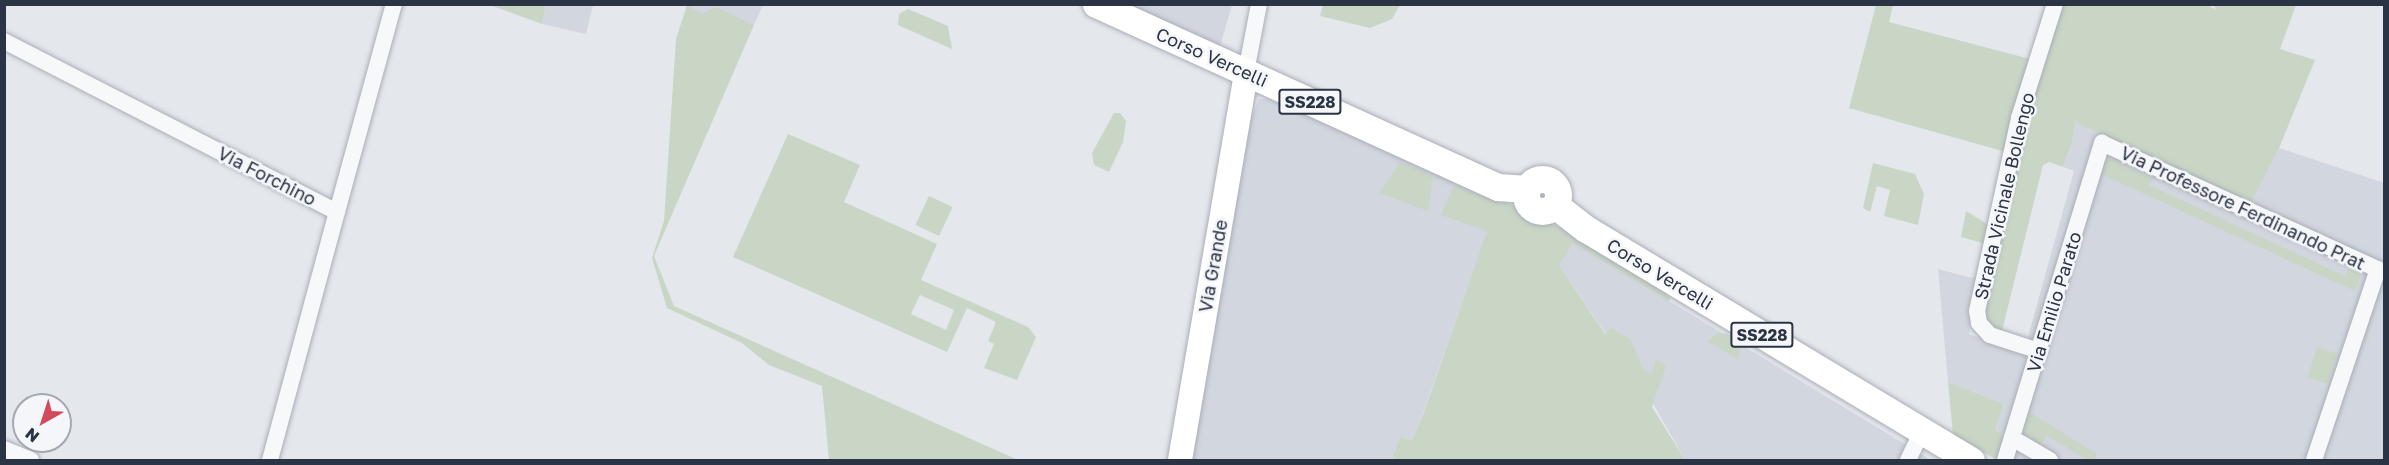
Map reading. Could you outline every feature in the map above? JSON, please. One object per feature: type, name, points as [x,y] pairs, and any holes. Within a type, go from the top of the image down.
[{"type":"main road","name":"Corso Vercelli","points":[[1096,4],[1498,187],[1527,189],[1535,180],[1553,182],[1559,193],[1555,205],[1586,230],[1971,460]]},
{"type":"street","name":"Via Forchino","points":[[4,40],[337,212],[394,4]]},
{"type":"street","points":[[1246,72],[1259,4]]},
{"type":"street","name":"Strada Vicinale Bollengo","points":[[2039,351],[1990,335],[1979,323],[1977,311],[2019,118],[2055,4]]},
{"type":"street","name":"Via Grande","points":[[1180,460],[1246,72]]},
{"type":"street","name":"Via Emilio Parato","points":[[2005,460],[2102,143]]},
{"type":"street","name":"Via Professore Ferdinando Prat","points":[[2102,143],[2381,271]]},
{"type":"street","points":[[270,460],[337,212]]},
{"type":"street","points":[[2314,460],[2381,271]]},
{"type":"street","points":[[1908,460],[1922,431]]},
{"type":"street","points":[[2012,438],[2050,460]]},
{"type":"street","points":[[4,448],[31,460]]},
{"type":"shaded area","points":[[546,5],[593,5],[586,34],[542,24]]},
{"type":"shaded area","points":[[687,5],[763,5],[747,40],[724,38]]},
{"type":"shaded area","points":[[1126,5],[1232,5],[1220,46]]},
{"type":"shaded area","points":[[1259,99],[1269,99],[1499,198],[1412,440],[1400,437],[1392,459],[1187,460],[1246,132]]},
{"type":"shaded area","points":[[2074,121],[2251,203],[2279,148],[2384,183],[2384,460],[1997,460],[2005,436],[1995,430],[2004,404],[1948,382],[1938,269],[1980,280],[1969,334],[2023,355],[2074,171],[2063,167],[2072,143]]},
{"type":"shaded area","points":[[1537,215],[1652,282],[1669,301],[1931,460],[1685,460],[1654,405],[1559,265]]},
{"type":"green space","points":[[1323,4],[1400,5],[1392,19],[1370,28],[1320,16]]},
{"type":"green space","points":[[2206,4],[2216,10],[2214,5],[2296,5],[2280,49],[2315,60],[2279,148],[2251,203],[2075,122],[2072,143],[2063,167],[2049,162],[2043,165],[2001,335],[1983,318],[2013,157],[2061,5]]},
{"type":"green space","points":[[490,5],[546,5],[542,24]]},
{"type":"green space","points":[[687,5],[702,14],[716,7],[754,25],[654,256],[674,306],[1018,460],[829,460],[822,386],[769,365],[742,343],[667,308],[652,258],[664,221],[676,39]]},
{"type":"green space","points":[[1876,5],[1893,5],[1889,22],[2034,60],[2006,152],[1849,108]]},
{"type":"green space","points":[[908,9],[948,26],[952,49],[898,25],[899,14]]},
{"type":"green space","points":[[1114,113],[1120,113],[1126,121],[1123,142],[1109,172],[1094,165],[1092,153]]},
{"type":"green space","points":[[788,134],[860,165],[844,202],[937,244],[921,280],[1028,327],[1036,337],[1017,380],[984,368],[994,344],[988,341],[996,322],[967,308],[947,352],[733,257]],"holes":[[[920,295],[954,310],[946,330],[911,314]]]},
{"type":"green space","points":[[2102,154],[2153,178],[2149,185],[2345,276],[2349,268],[2361,274],[2355,291],[2097,172]]},
{"type":"green space","points":[[1400,162],[1433,176],[1428,211],[1379,193]]},
{"type":"green space","points":[[1873,163],[1915,174],[1924,194],[1918,225],[1884,216],[1890,190],[1877,186],[1870,212],[1863,208]]},
{"type":"green space","points":[[1454,185],[1482,197],[1484,192],[1575,235],[1652,282],[1670,298],[1669,301],[1573,243],[1559,265],[1605,334],[1612,328],[1631,340],[1643,369],[1652,374],[1656,360],[1666,366],[1652,407],[1685,460],[1387,460],[1392,459],[1400,437],[1412,440],[1424,412],[1487,231],[1441,215]]},
{"type":"green space","points":[[929,196],[953,207],[939,236],[915,225]]},
{"type":"green space","points":[[1966,211],[1989,225],[1986,244],[1961,237]]},
{"type":"green space","points":[[1719,333],[1728,334],[1741,343],[1738,359],[1707,341]]},
{"type":"green space","points":[[2317,347],[2337,353],[2328,384],[2308,378]]},
{"type":"green space","points":[[1948,382],[2004,404],[1995,430],[2005,436],[1997,460],[1953,435]]},
{"type":"green space","points":[[2029,412],[2097,454],[2096,460],[2088,460],[2047,436],[2041,445],[2023,434]]}]
